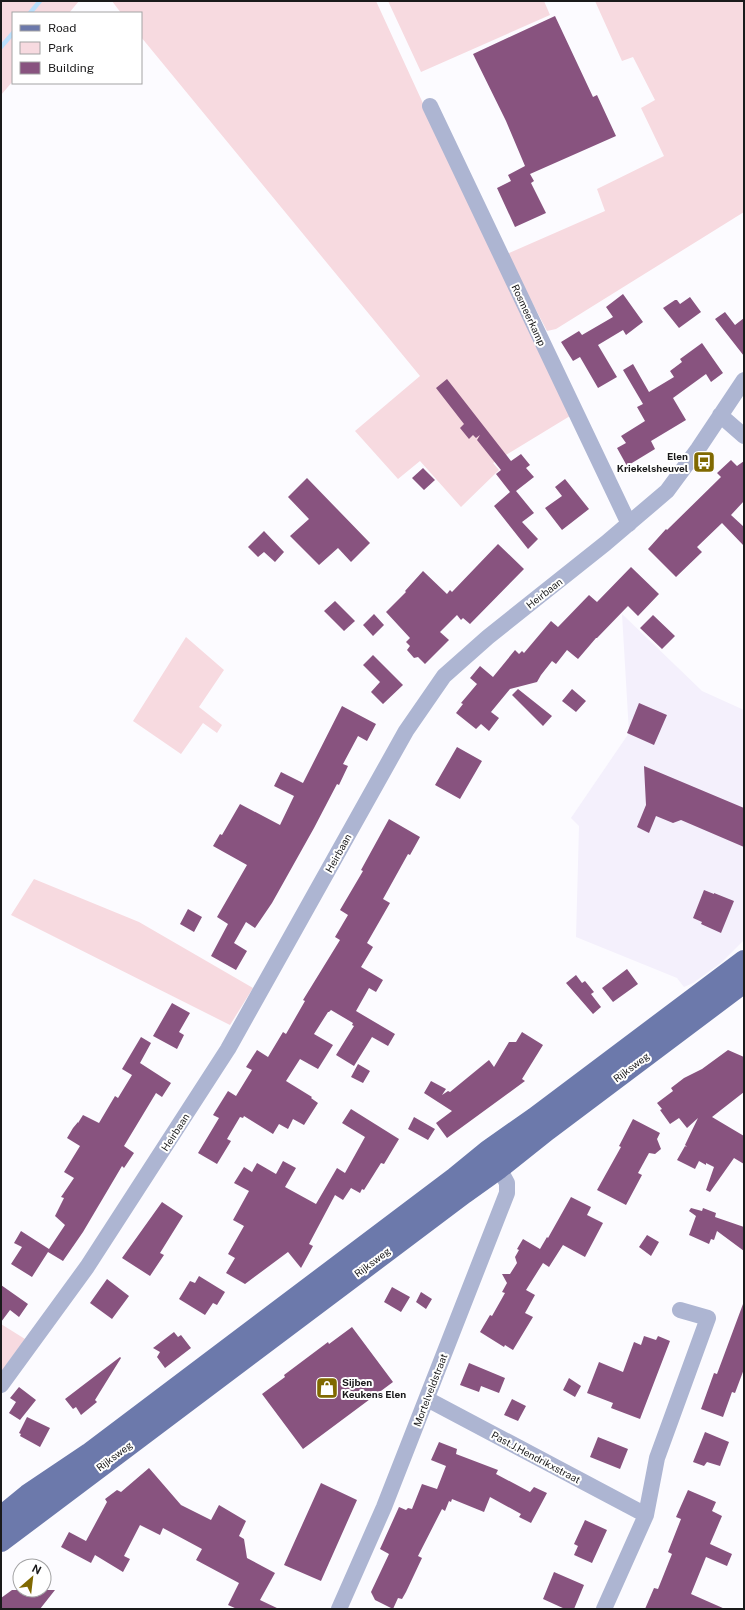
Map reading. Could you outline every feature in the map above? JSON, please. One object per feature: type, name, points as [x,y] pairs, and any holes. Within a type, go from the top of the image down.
[{"type":"main road","name":"Rijksweg","points":[[1,1517],[28,1495],[89,1454],[448,1183],[488,1151],[535,1118],[744,961]]},
{"type":"main road","name":"Rijksweg","points":[[1,1541],[464,1192],[499,1168],[744,982]]},
{"type":"street","name":"Rosmeerkamp","points":[[430,106],[629,524]]},
{"type":"street","name":"Heirbaan","points":[[1,1385],[87,1268],[228,1049],[406,732],[444,676],[488,637],[629,524],[667,491],[698,449],[744,380]]},
{"type":"street","points":[[720,415],[744,436]]},
{"type":"street","name":"Mortelveldstraat","points":[[339,1609],[384,1507],[507,1193],[507,1183],[499,1168]]},
{"type":"street","points":[[604,1609],[646,1515],[657,1458],[708,1318],[680,1310]]},
{"type":"street","name":"Past.J.Hendrikxstraat","points":[[427,1399],[646,1515]]},
{"type":"shaded area","points":[[622,614],[702,691],[744,710],[744,940],[722,962],[693,983],[684,987],[677,978],[576,937],[579,826],[571,818],[629,733]]},
{"type":"green space","points":[[1,1],[79,1],[70,12],[12,12],[12,82],[1,95]]},
{"type":"green space","points":[[112,1],[376,1],[570,416],[493,463],[499,470],[461,507],[420,461],[398,479],[355,431],[420,376],[142,38],[142,12],[120,12]]},
{"type":"green space","points":[[388,1],[544,1],[550,15],[421,72]]},
{"type":"green space","points":[[595,1],[744,1],[744,212],[556,329],[547,331],[507,254],[605,211],[597,189],[664,156],[641,108],[655,100],[633,57],[622,61]]},
{"type":"green space","points":[[186,637],[224,670],[199,707],[222,725],[217,733],[203,723],[181,754],[133,721]]},
{"type":"green space","points":[[34,879],[139,922],[253,988],[230,1025],[11,915]]},
{"type":"green space","points":[[1,1324],[25,1339],[1,1372]]},
{"type":"building","points":[[555,16],[593,97],[597,95],[616,136],[530,174],[534,181],[531,183],[546,213],[515,227],[497,188],[511,181],[508,175],[525,166],[506,121],[473,54]]},
{"type":"building","points":[[623,294],[643,322],[626,335],[623,330],[598,345],[617,377],[598,388],[580,357],[573,361],[561,342],[579,331],[582,335],[613,317],[606,307]]},
{"type":"building","points":[[690,297],[701,312],[679,328],[663,308],[675,300],[677,300],[680,304]]},
{"type":"building","points":[[725,312],[735,325],[744,318],[744,356],[715,319]]},
{"type":"building","points":[[702,343],[723,373],[711,382],[706,374],[673,398],[686,420],[651,441],[655,449],[627,466],[617,448],[626,443],[621,436],[645,421],[637,407],[643,404],[623,370],[633,364],[649,392],[674,377],[670,371],[682,362],[680,359]]},
{"type":"building","points":[[447,379],[511,461],[521,454],[530,465],[526,468],[534,477],[516,491],[534,513],[522,522],[538,539],[528,549],[494,506],[510,492],[496,474],[501,470],[477,440],[480,435],[476,438],[473,435],[469,439],[460,428],[464,424],[436,388]]},
{"type":"building","points":[[731,460],[737,466],[744,461],[744,501],[731,515],[744,527],[744,546],[722,523],[697,547],[702,552],[676,577],[648,549],[666,529],[667,530],[721,477],[717,473]]},
{"type":"building","points":[[423,468],[435,480],[424,490],[412,478]]},
{"type":"building","points":[[307,478],[370,543],[351,562],[338,548],[319,565],[290,536],[309,519],[288,497]]},
{"type":"building","points":[[565,479],[589,509],[562,530],[545,508],[562,496],[555,487]]},
{"type":"building","points":[[264,531],[284,552],[275,562],[264,552],[258,557],[248,547]]},
{"type":"building","points":[[498,544],[524,569],[470,624],[463,618],[461,620],[457,615],[440,632],[449,640],[425,664],[418,657],[414,658],[407,650],[410,646],[406,642],[410,638],[386,612],[406,592],[405,591],[423,571],[447,594],[450,590],[452,592]]},
{"type":"building","points":[[631,567],[659,594],[638,616],[628,606],[596,638],[578,659],[567,650],[556,664],[552,661],[537,682],[510,689],[491,712],[499,718],[489,731],[481,724],[476,729],[456,713],[463,704],[461,703],[477,684],[470,678],[480,666],[493,677],[515,650],[519,654],[522,651],[524,653],[551,621],[558,627],[589,595],[597,602]]},
{"type":"building","points":[[335,601],[355,621],[344,631],[324,611]]},
{"type":"building","points":[[374,614],[384,625],[373,636],[363,625]]},
{"type":"building","points":[[653,615],[675,636],[662,649],[640,628]]},
{"type":"building","points":[[373,655],[403,685],[383,704],[371,692],[380,682],[363,665]]},
{"type":"building","points":[[518,689],[552,716],[543,726],[512,695]]},
{"type":"building","points":[[572,689],[586,701],[576,712],[562,701]]},
{"type":"building","points":[[639,703],[667,715],[654,745],[627,733]]},
{"type":"building","points":[[342,706],[376,724],[367,741],[358,736],[343,764],[348,766],[339,785],[337,784],[272,903],[255,928],[246,922],[234,943],[247,951],[236,970],[211,956],[228,924],[217,917],[247,865],[213,846],[220,834],[222,835],[240,804],[280,825],[294,796],[274,786],[281,772],[303,783]]},
{"type":"building","points":[[457,747],[482,761],[460,799],[435,785]]},
{"type":"building","points":[[644,766],[744,808],[744,847],[681,820],[673,823],[656,816],[649,833],[637,827],[646,805]]},
{"type":"building","points":[[389,819],[420,837],[410,855],[408,854],[383,899],[390,903],[367,943],[373,947],[361,967],[383,980],[376,992],[369,988],[356,1011],[395,1034],[388,1046],[372,1037],[354,1066],[336,1055],[354,1026],[352,1025],[353,1023],[331,1010],[328,1012],[314,1034],[333,1045],[318,1069],[300,1059],[286,1081],[312,1097],[311,1098],[318,1103],[304,1125],[293,1119],[288,1129],[279,1124],[273,1134],[244,1116],[243,1118],[240,1117],[227,1139],[231,1141],[217,1164],[198,1153],[219,1118],[213,1115],[228,1091],[236,1096],[252,1070],[246,1067],[257,1050],[268,1057],[283,1032],[286,1034],[305,1001],[303,1000],[340,940],[335,937],[348,915],[340,910],[363,871],[361,870]]},
{"type":"building","points":[[704,890],[734,901],[721,933],[701,924],[702,922],[693,918]]},
{"type":"building","points":[[188,909],[202,917],[194,932],[180,924]]},
{"type":"building","points":[[627,969],[638,984],[613,1002],[602,988]]},
{"type":"building","points":[[576,975],[582,983],[585,981],[594,992],[591,994],[601,1007],[593,1014],[566,983]]},
{"type":"building","points":[[172,1003],[190,1013],[179,1032],[184,1035],[177,1049],[153,1036]]},
{"type":"building","points":[[522,1032],[543,1045],[522,1079],[525,1081],[447,1138],[436,1123],[452,1111],[424,1093],[431,1081],[446,1089],[442,1095],[448,1091],[450,1092],[489,1060],[494,1067],[509,1042],[516,1042]]},
{"type":"building","points":[[141,1037],[151,1043],[140,1063],[171,1083],[162,1097],[156,1093],[124,1146],[134,1153],[124,1168],[122,1166],[83,1232],[63,1261],[48,1252],[32,1277],[11,1264],[22,1247],[14,1243],[21,1231],[49,1249],[65,1225],[55,1216],[64,1198],[61,1197],[74,1178],[64,1172],[80,1146],[67,1138],[83,1115],[99,1123],[115,1096],[118,1098],[132,1075],[122,1069]]},
{"type":"building","points":[[728,1050],[744,1057],[744,1092],[712,1117],[744,1136],[744,1164],[734,1158],[710,1192],[706,1190],[714,1167],[699,1161],[695,1169],[677,1160],[685,1146],[687,1147],[685,1145],[698,1118],[687,1128],[679,1118],[670,1124],[657,1103],[673,1091],[671,1088],[684,1078],[702,1069]]},
{"type":"building","points":[[358,1064],[370,1071],[363,1083],[351,1077]]},
{"type":"building","points":[[351,1109],[399,1139],[384,1164],[381,1163],[364,1190],[362,1189],[360,1193],[351,1188],[343,1200],[335,1195],[309,1244],[313,1246],[301,1268],[288,1252],[245,1284],[226,1273],[235,1258],[228,1254],[244,1226],[233,1220],[249,1191],[234,1183],[244,1167],[252,1172],[257,1163],[276,1174],[283,1161],[296,1168],[285,1187],[316,1204],[337,1168],[345,1173],[365,1137],[342,1123]]},
{"type":"building","points":[[414,1117],[435,1129],[428,1140],[408,1129]]},
{"type":"building","points":[[633,1119],[660,1133],[657,1139],[661,1149],[655,1154],[649,1153],[638,1173],[642,1175],[626,1205],[597,1190],[621,1147],[619,1146]]},
{"type":"building","points":[[571,1197],[591,1207],[587,1215],[603,1223],[585,1257],[563,1245],[549,1267],[543,1263],[526,1290],[535,1295],[525,1313],[533,1317],[513,1350],[505,1345],[504,1347],[480,1332],[490,1315],[492,1316],[505,1293],[502,1292],[507,1283],[502,1274],[510,1274],[517,1263],[515,1257],[519,1250],[517,1249],[523,1239],[540,1249],[547,1237],[548,1238]]},
{"type":"building","points":[[162,1202],[183,1216],[160,1253],[164,1255],[150,1276],[122,1258]]},
{"type":"building","points":[[691,1208],[702,1211],[703,1208],[716,1213],[715,1217],[744,1227],[744,1251],[717,1231],[714,1240],[711,1239],[709,1244],[689,1235],[696,1216],[689,1211]]},
{"type":"building","points":[[647,1235],[659,1242],[651,1256],[639,1247]]},
{"type":"building","points":[[199,1276],[225,1292],[217,1305],[213,1303],[205,1315],[179,1299],[190,1281],[195,1283]]},
{"type":"building","points":[[107,1279],[129,1296],[112,1319],[90,1303]]},
{"type":"building","points":[[1,1285],[28,1304],[19,1317],[10,1310],[1,1322]]},
{"type":"building","points":[[392,1287],[410,1297],[401,1312],[384,1302]]},
{"type":"building","points":[[421,1292],[432,1299],[426,1309],[416,1302]]},
{"type":"building","points":[[743,1304],[744,1369],[735,1393],[732,1392],[723,1417],[701,1409],[714,1373],[717,1374]]},
{"type":"building","name":"Sijben Keukens Elen","points":[[352,1327],[393,1382],[303,1449],[262,1394],[285,1377],[284,1375],[328,1342],[329,1344]]},
{"type":"building","points":[[174,1332],[178,1337],[181,1335],[191,1348],[165,1368],[157,1357],[160,1352],[153,1348]]},
{"type":"building","points":[[644,1336],[656,1340],[658,1336],[670,1341],[640,1419],[611,1408],[613,1403],[587,1393],[599,1362],[623,1372],[634,1342],[641,1345]]},
{"type":"building","points":[[120,1357],[121,1358],[95,1400],[97,1402],[81,1415],[76,1407],[73,1409],[65,1399]]},
{"type":"building","points":[[469,1363],[505,1378],[499,1393],[481,1386],[479,1392],[460,1385]]},
{"type":"building","points":[[569,1378],[581,1386],[575,1397],[563,1390]]},
{"type":"building","points":[[19,1387],[36,1400],[20,1420],[9,1413],[16,1402],[10,1398]]},
{"type":"building","points":[[512,1399],[526,1406],[518,1421],[504,1415]]},
{"type":"building","points":[[27,1417],[50,1428],[40,1447],[20,1436],[21,1434],[19,1433]]},
{"type":"building","points":[[705,1432],[729,1442],[720,1466],[707,1462],[704,1466],[693,1462]]},
{"type":"building","points":[[598,1437],[628,1449],[620,1469],[590,1457]]},
{"type":"building","points":[[439,1442],[457,1449],[456,1454],[498,1470],[496,1474],[530,1492],[534,1487],[547,1493],[531,1523],[519,1517],[521,1514],[490,1497],[484,1512],[452,1499],[451,1502],[449,1501],[445,1511],[442,1509],[418,1556],[422,1558],[406,1592],[402,1599],[398,1598],[393,1609],[375,1600],[371,1592],[389,1554],[380,1549],[399,1507],[406,1510],[408,1508],[412,1509],[422,1484],[437,1489],[446,1466],[431,1460]]},
{"type":"building","points":[[149,1468],[181,1505],[211,1520],[219,1505],[246,1521],[239,1536],[244,1539],[247,1558],[275,1573],[260,1600],[279,1609],[237,1609],[228,1605],[239,1583],[196,1560],[202,1549],[163,1528],[160,1535],[140,1525],[124,1556],[130,1559],[123,1572],[95,1555],[91,1563],[61,1547],[69,1532],[86,1541],[107,1502],[105,1499],[117,1490],[121,1492]]},
{"type":"building","points":[[321,1483],[357,1500],[321,1581],[284,1565]]},
{"type":"building","points":[[688,1490],[716,1502],[712,1511],[722,1516],[710,1544],[732,1554],[727,1566],[706,1557],[691,1594],[725,1609],[645,1609],[654,1588],[658,1589],[672,1554],[668,1552],[681,1519],[676,1517]]},
{"type":"building","points":[[585,1520],[607,1530],[592,1563],[574,1555],[578,1546],[574,1544]]},
{"type":"building","points":[[554,1572],[584,1585],[574,1609],[565,1609],[543,1599]]},
{"type":"building","points":[[12,1590],[12,1598],[49,1598],[40,1609],[1,1609],[1,1598]]},
{"type":"waterway","points":[[31,12],[40,1]]},
{"type":"waterway","points":[[1,47],[12,34]]},
{"type":"place","name":"Elen Kriekelsheuvel","points":[[704,462]]},
{"type":"place","name":"Sijben Keukens Elen","points":[[327,1388]]}]
